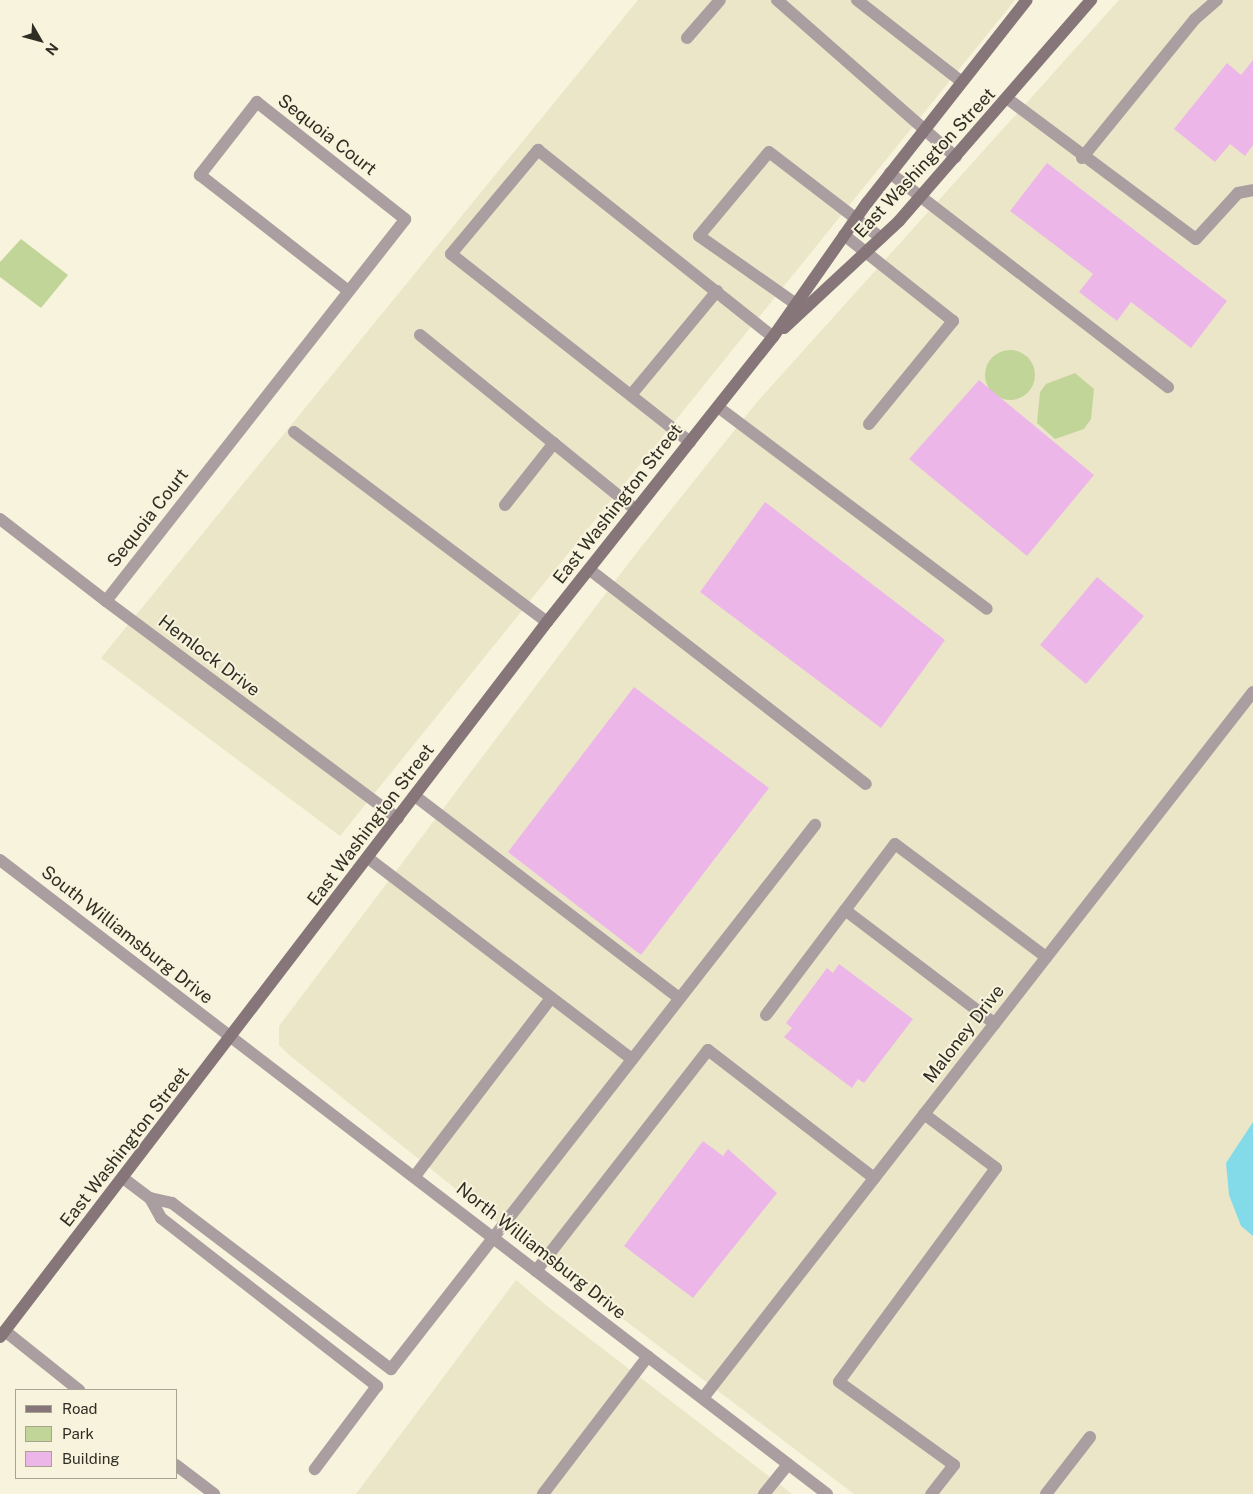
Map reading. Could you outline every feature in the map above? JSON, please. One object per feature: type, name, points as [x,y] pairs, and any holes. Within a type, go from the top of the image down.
[{"type":"main road","name":"East Washington Street","points":[[801,307],[855,219],[1027,0]]},
{"type":"main road","name":"East Washington Street","points":[[2,1334],[232,1038],[547,622],[773,337],[801,307],[866,253],[921,196],[1008,99],[1091,0]]},
{"type":"street","points":[[687,38],[720,0]]},
{"type":"street","points":[[777,0],[926,128],[956,157]]},
{"type":"street","points":[[857,0],[962,82]]},
{"type":"street","points":[[1082,158],[1195,19],[1217,0]]},
{"type":"street","points":[[1008,99],[1082,158],[1196,239],[1238,193],[1253,190]]},
{"type":"street","name":"Sequoia Court","points":[[106,601],[347,290],[405,219],[257,102],[200,175],[347,290]]},
{"type":"street","points":[[690,442],[451,254],[538,150],[773,337]]},
{"type":"street","points":[[801,307],[699,236],[769,152],[881,238]]},
{"type":"street","points":[[890,173],[1168,387]]},
{"type":"street","points":[[844,235],[952,321],[869,424]]},
{"type":"street","points":[[631,395],[717,291]]},
{"type":"street","points":[[420,335],[636,510]]},
{"type":"street","points":[[718,407],[987,609]]},
{"type":"street","points":[[294,432],[547,622]]},
{"type":"street","points":[[505,505],[554,443]]},
{"type":"street","name":"Hemlock Drive","points":[[0,519],[106,601],[398,819]]},
{"type":"street","points":[[590,570],[866,784]]},
{"type":"street","name":"Maloney Drive","points":[[703,1398],[1253,692]]},
{"type":"street","points":[[415,796],[679,998]]},
{"type":"street","points":[[123,1178],[150,1198],[172,1203],[391,1369],[815,825]]},
{"type":"street","points":[[766,1015],[895,844],[1046,957]]},
{"type":"street","points":[[368,858],[632,1059]]},
{"type":"street","name":"South Williamsburg Drive","points":[[0,860],[232,1038]]},
{"type":"street","points":[[845,910],[995,1024]]},
{"type":"street","points":[[415,1176],[551,998]]},
{"type":"street","name":"North Williamsburg Drive","points":[[232,1038],[415,1176],[826,1494]]},
{"type":"street","points":[[536,1270],[708,1050],[874,1178]]},
{"type":"street","points":[[924,1114],[996,1168],[839,1382],[954,1465],[931,1494]]},
{"type":"street","points":[[150,1198],[161,1218],[377,1386],[315,1469]]},
{"type":"street","points":[[2,1334],[78,1389]]},
{"type":"street","points":[[543,1494],[648,1356]]},
{"type":"street","points":[[1046,1494],[1090,1437]]},
{"type":"street","points":[[764,1494],[788,1464]]},
{"type":"street","points":[[178,1467],[214,1494]]},
{"type":"shaded area","points":[[638,0],[1015,0],[340,836],[101,658]]},
{"type":"shaded area","points":[[1119,0],[1253,0],[1253,1494],[854,1494],[528,1247],[288,1054],[279,1045],[279,1026],[634,556],[757,402]]},
{"type":"shaded area","points":[[516,1280],[547,1306],[792,1494],[356,1494]]},
{"type":"green space","points":[[21,239],[68,275],[41,308],[0,277],[0,262]]},
{"type":"green space","points":[[1010,350],[1019,352],[1030,361],[1035,375],[1033,384],[1024,395],[1010,400],[1001,398],[990,389],[985,375],[987,366],[996,355]]},
{"type":"green space","points":[[1075,373],[1094,389],[1091,419],[1084,429],[1055,439],[1037,423],[1040,392],[1046,384]]},
{"type":"water","points":[[1253,1122],[1253,1236],[1241,1226],[1229,1195],[1226,1163]]},
{"type":"building","points":[[1253,60],[1253,145],[1245,156],[1230,144],[1215,162],[1174,129],[1227,63],[1241,75]]},
{"type":"building","points":[[1047,163],[1227,301],[1191,348],[1131,302],[1117,321],[1079,292],[1093,274],[1010,211]]},
{"type":"building","points":[[979,380],[1094,475],[1027,556],[909,459]]},
{"type":"building","points":[[765,502],[945,640],[881,728],[700,592]]},
{"type":"building","points":[[1097,577],[1144,616],[1086,684],[1040,645]]},
{"type":"building","points":[[634,687],[769,788],[641,955],[508,852]]},
{"type":"building","points":[[839,964],[913,1019],[864,1083],[858,1079],[852,1088],[784,1037],[792,1028],[786,1023],[827,968],[833,973]]},
{"type":"building","points":[[703,1141],[723,1156],[728,1149],[777,1193],[693,1298],[624,1246]]}]
